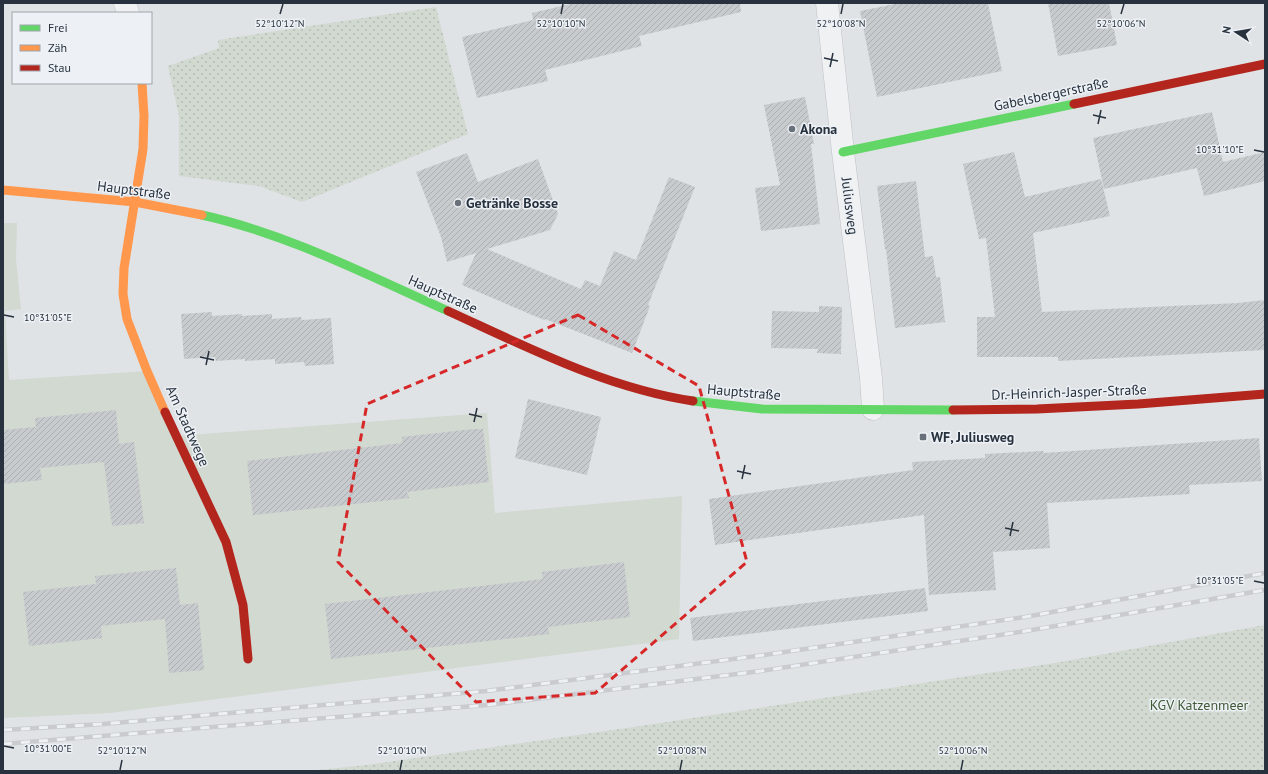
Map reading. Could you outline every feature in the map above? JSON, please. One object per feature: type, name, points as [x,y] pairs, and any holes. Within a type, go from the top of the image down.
[{"type":"street","name":"Juliusweg","points":[[827,3],[843,152],[871,378],[873,409]]},
{"type":"street","name":"Gabelsbergerstraße","points":[[843,152],[1265,64]]},
{"type":"street","name":"Am Stadtwege","points":[[142,84],[144,116],[143,149],[124,268],[123,294],[127,319],[147,371],[172,428],[226,542],[243,605],[248,659]]},
{"type":"street","name":"Hauptstraße","points":[[3,190],[135,202],[185,210],[234,222],[308,248],[546,356],[590,374],[634,388],[680,399],[762,409],[873,409]]},
{"type":"street","name":"Dr.-Heinrich-Jasper-Straße","points":[[873,409],[1037,409],[1138,404],[1265,394]]},
{"type":"highlighted area","points":[[578,315],[699,386],[747,562],[595,693],[476,702],[338,562],[367,404]]},
{"type":"green space","points":[[436,7],[468,134],[302,202],[259,186],[179,176],[179,116],[168,66],[219,48],[218,40]]},
{"type":"green space","points":[[3,223],[17,223],[16,259],[21,309],[5,311],[9,380],[147,371],[176,436],[487,413],[495,513],[682,496],[679,639],[110,713],[3,718]]},
{"type":"green space","name":"KGV Katzenmeer","points":[[1265,625],[1265,771],[307,771],[367,765],[627,728],[1055,663]]},
{"type":"building","points":[[575,3],[740,3],[741,12],[639,36],[642,46],[545,70],[548,81],[477,98],[462,37],[533,20],[532,13]]},
{"type":"building","points":[[900,3],[988,3],[1002,71],[877,97],[860,11]]},
{"type":"building","points":[[1048,3],[1109,3],[1117,45],[1058,56]]},
{"type":"building","points":[[805,97],[814,144],[811,144],[820,224],[761,231],[755,188],[780,185],[764,105]]},
{"type":"building","points":[[1212,112],[1223,162],[1265,152],[1265,181],[1204,196],[1197,168],[1104,189],[1093,138]]},
{"type":"building","points":[[1014,152],[1025,197],[1101,179],[1110,216],[1033,233],[1042,312],[1238,303],[1265,300],[1265,350],[1058,361],[1058,357],[977,357],[977,317],[995,317],[986,238],[979,239],[963,164]]},
{"type":"building","points":[[467,153],[478,182],[538,159],[558,214],[550,230],[487,249],[581,289],[585,280],[600,286],[614,251],[636,260],[669,177],[695,187],[648,305],[650,306],[632,353],[545,319],[544,320],[462,285],[476,253],[447,262],[441,237],[416,172]]},
{"type":"building","points":[[916,181],[925,257],[933,256],[936,277],[940,277],[945,322],[895,328],[877,186]]},
{"type":"building","points":[[819,306],[842,307],[841,354],[817,353],[818,349],[771,348],[772,311],[819,312]]},
{"type":"building","points":[[212,312],[212,316],[272,314],[272,319],[301,317],[302,320],[331,318],[334,364],[305,366],[304,362],[275,364],[275,359],[216,361],[215,357],[184,359],[181,314]]},
{"type":"building","points":[[528,399],[601,417],[587,475],[515,458]]},
{"type":"building","points":[[116,410],[119,444],[134,442],[144,523],[112,526],[104,462],[40,468],[42,480],[3,484],[3,430],[36,427],[35,418]]},
{"type":"building","points":[[483,429],[489,482],[407,492],[409,498],[253,515],[247,461],[402,443],[402,437]]},
{"type":"building","points":[[1259,438],[1262,481],[1189,485],[1190,494],[1047,503],[1050,548],[993,552],[996,590],[929,595],[924,515],[715,545],[709,499],[913,470],[912,462],[985,458],[985,454],[1043,451],[1044,453]]},
{"type":"building","points":[[624,562],[630,617],[548,627],[549,634],[331,659],[325,604],[543,579],[542,572]]},
{"type":"building","points":[[176,568],[180,605],[198,603],[204,670],[169,673],[165,619],[101,626],[102,638],[29,646],[23,592],[96,584],[95,576]]},
{"type":"building","points":[[925,588],[928,611],[693,641],[690,618]]},
{"type":"railway","points":[[3,730],[103,724],[486,691],[764,655],[1025,617],[1265,573]]},
{"type":"railway","points":[[3,744],[487,705],[761,671],[1026,631],[1265,590]]},
{"type":"traffic: fast","points":[[843,152],[1074,104]]},
{"type":"traffic: fast","points":[[202,215],[234,223],[296,244],[448,311]]},
{"type":"traffic: fast","points":[[693,401],[762,409],[953,410]]},
{"type":"traffic: slow","points":[[142,84],[144,116],[143,149],[124,268],[123,294],[127,319],[165,412]]},
{"type":"traffic: slow","points":[[3,190],[135,202],[202,215]]},
{"type":"traffic: jam","points":[[1074,104],[1265,64]]},
{"type":"traffic: jam","points":[[448,311],[568,365],[629,387],[693,401]]},
{"type":"traffic: jam","points":[[953,410],[1037,409],[1138,404],[1265,394]]},
{"type":"traffic: jam","points":[[165,412],[226,542],[243,605],[248,659]]},
{"type":"place","name":"Akona","points":[[792,129]]},
{"type":"place","name":"Getränke Bosse","points":[[458,203]]},
{"type":"place","name":"WF, Juliusweg","points":[[923,437]]}]
